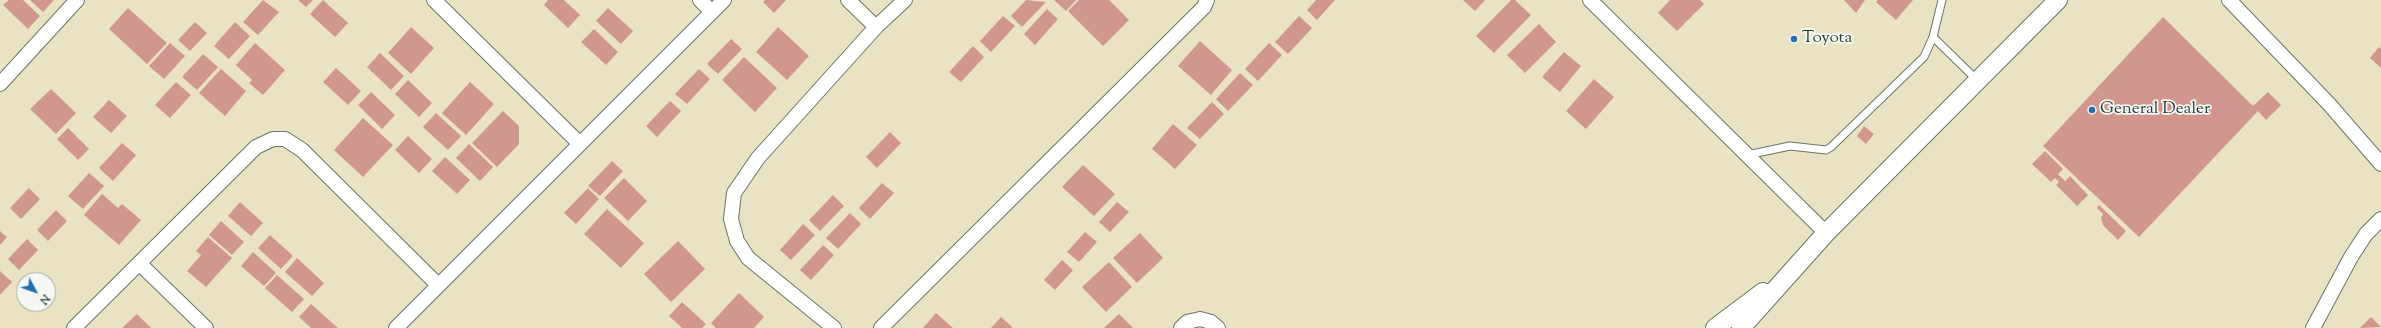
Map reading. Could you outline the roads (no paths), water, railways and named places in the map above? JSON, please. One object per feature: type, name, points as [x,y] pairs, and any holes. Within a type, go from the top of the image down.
[{"type":"street","points":[[0,84],[77,0]]},
{"type":"street","points":[[434,0],[580,144]]},
{"type":"street","points":[[700,0],[712,12]]},
{"type":"street","points":[[396,328],[724,0]]},
{"type":"street","points":[[848,0],[876,27]]},
{"type":"street","points":[[834,328],[748,258],[736,241],[731,219],[734,192],[758,158],[876,27],[905,0]]},
{"type":"street","points":[[881,328],[1204,7],[1207,0]]},
{"type":"street","points":[[1590,0],[1826,234]]},
{"type":"street","points":[[1741,328],[1826,234],[2058,0]]},
{"type":"street","points":[[2229,0],[2329,104],[2381,164]]},
{"type":"street","points":[[74,328],[256,147],[272,139],[285,139],[302,150],[438,285]]},
{"type":"street","points":[[2313,328],[2351,257],[2366,234],[2381,219]]},
{"type":"street","points":[[139,263],[206,328]]},
{"type":"street","points":[[1715,328],[1790,273]]},
{"type":"street","points":[[1181,328],[1187,322],[1200,319],[1212,322],[1218,328]]},
{"type":"lane","points":[[1747,155],[1790,146],[1826,150],[1831,147],[1924,57],[1933,37],[1942,0]]},
{"type":"lane","points":[[1933,37],[1977,81]]},
{"type":"place","name":"Toyota","points":[[1794,39]]},
{"type":"place","name":"General Dealer","points":[[2092,110]]}]
